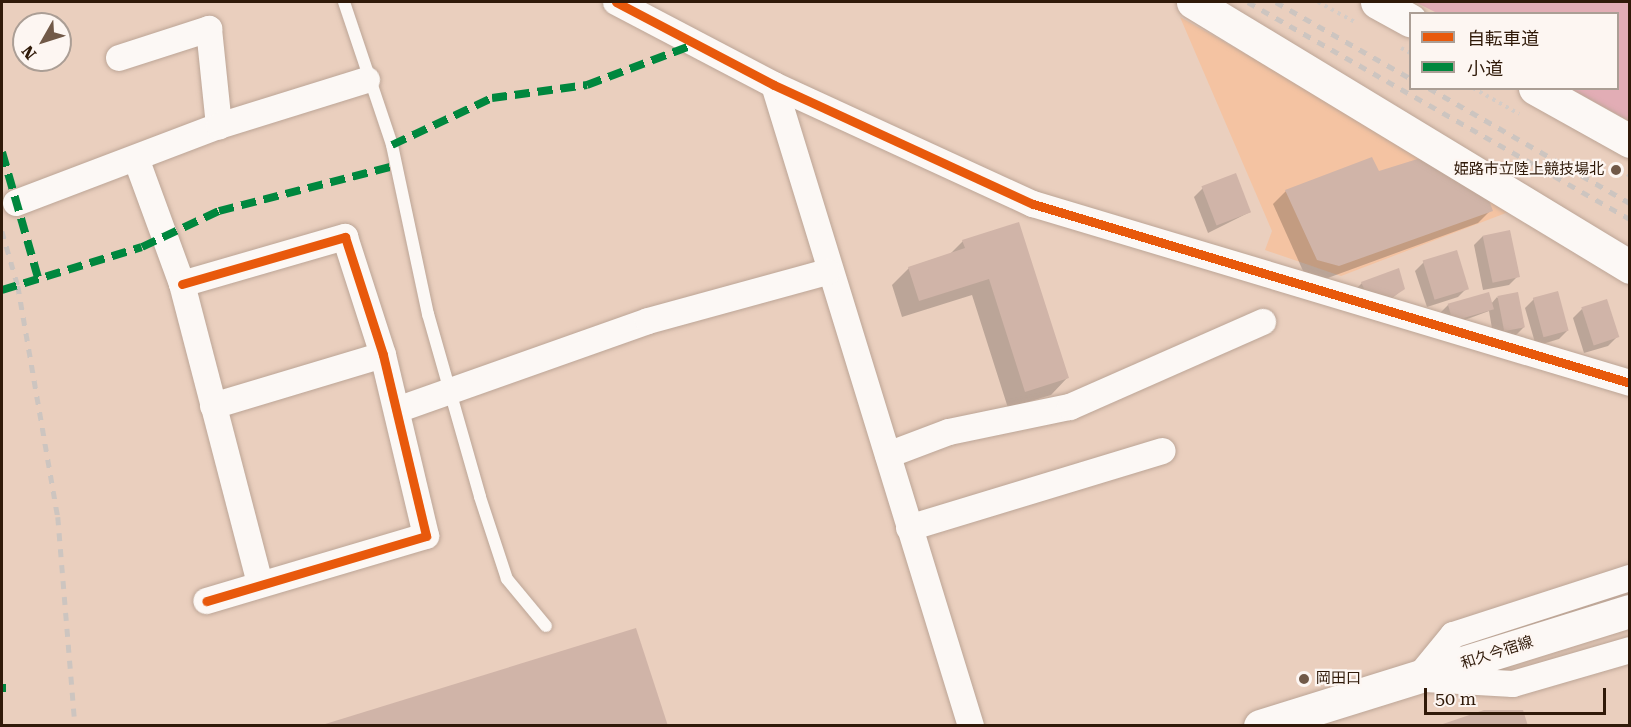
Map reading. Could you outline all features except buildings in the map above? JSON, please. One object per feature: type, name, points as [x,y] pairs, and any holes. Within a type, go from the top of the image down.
[{"type":"street","points":[[616,2],[774,85],[1033,204],[1629,383]]},
{"type":"street","points":[[1193,2],[1629,267]]},
{"type":"street","points":[[1377,2],[1409,19]]},
{"type":"street","points":[[118,58],[209,29],[219,126]]},
{"type":"street","points":[[16,203],[136,161],[219,126],[367,80]]},
{"type":"street","points":[[774,85],[827,272],[888,455],[971,726]]},
{"type":"street","points":[[1539,90],[1629,141]]},
{"type":"street","points":[[136,161],[182,284],[260,584]]},
{"type":"street","points":[[182,284],[345,237],[397,410],[426,536],[206,601]]},
{"type":"street","points":[[397,410],[648,321],[827,272]]},
{"type":"street","points":[[888,455],[949,432],[1070,407],[1263,322]]},
{"type":"street","points":[[213,406],[382,355]]},
{"type":"street","points":[[909,528],[1162,451]]},
{"type":"street","points":[[1417,679],[1453,635],[1629,578]]},
{"type":"street","name":"和久今宿線","points":[[1260,726],[1417,679],[1629,611]]},
{"type":"street","points":[[1417,679],[1512,684],[1629,650]]},
{"type":"lane","points":[[344,2],[367,80],[392,145],[450,393],[507,579],[546,626]]},
{"type":"shaded area","points":[[1415,2],[1629,2],[1629,121],[1573,90],[1619,90],[1619,12],[1435,12]]},
{"type":"shaded area","points":[[1180,17],[1519,208],[1341,276],[1265,250],[1272,231]]},
{"type":"railway","points":[[1248,2],[1630,219]]},
{"type":"railway","points":[[1276,2],[1409,77]]},
{"type":"railway","points":[[1432,90],[1630,203]]},
{"type":"railway","points":[[2,231],[18,286],[58,517],[75,726]]},
{"type":"marked path","points":[[392,145],[492,98],[587,85],[693,45]]},
{"type":"marked path","points":[[2,152],[39,281]]},
{"type":"marked path","points":[[2,290],[142,247],[219,211],[394,166]]},
{"type":"marked path","points":[[2,684],[2,692]]},
{"type":"cycle path","points":[[616,2],[774,85],[1033,204],[1630,383]]},
{"type":"cycle path","points":[[182,284],[345,237],[383,355],[426,536],[206,601]]},
{"type":"place","name":"姫路市立陸上競技場北","points":[[1616,170]]},
{"type":"place","name":"岡田口","points":[[1304,679]]}]
